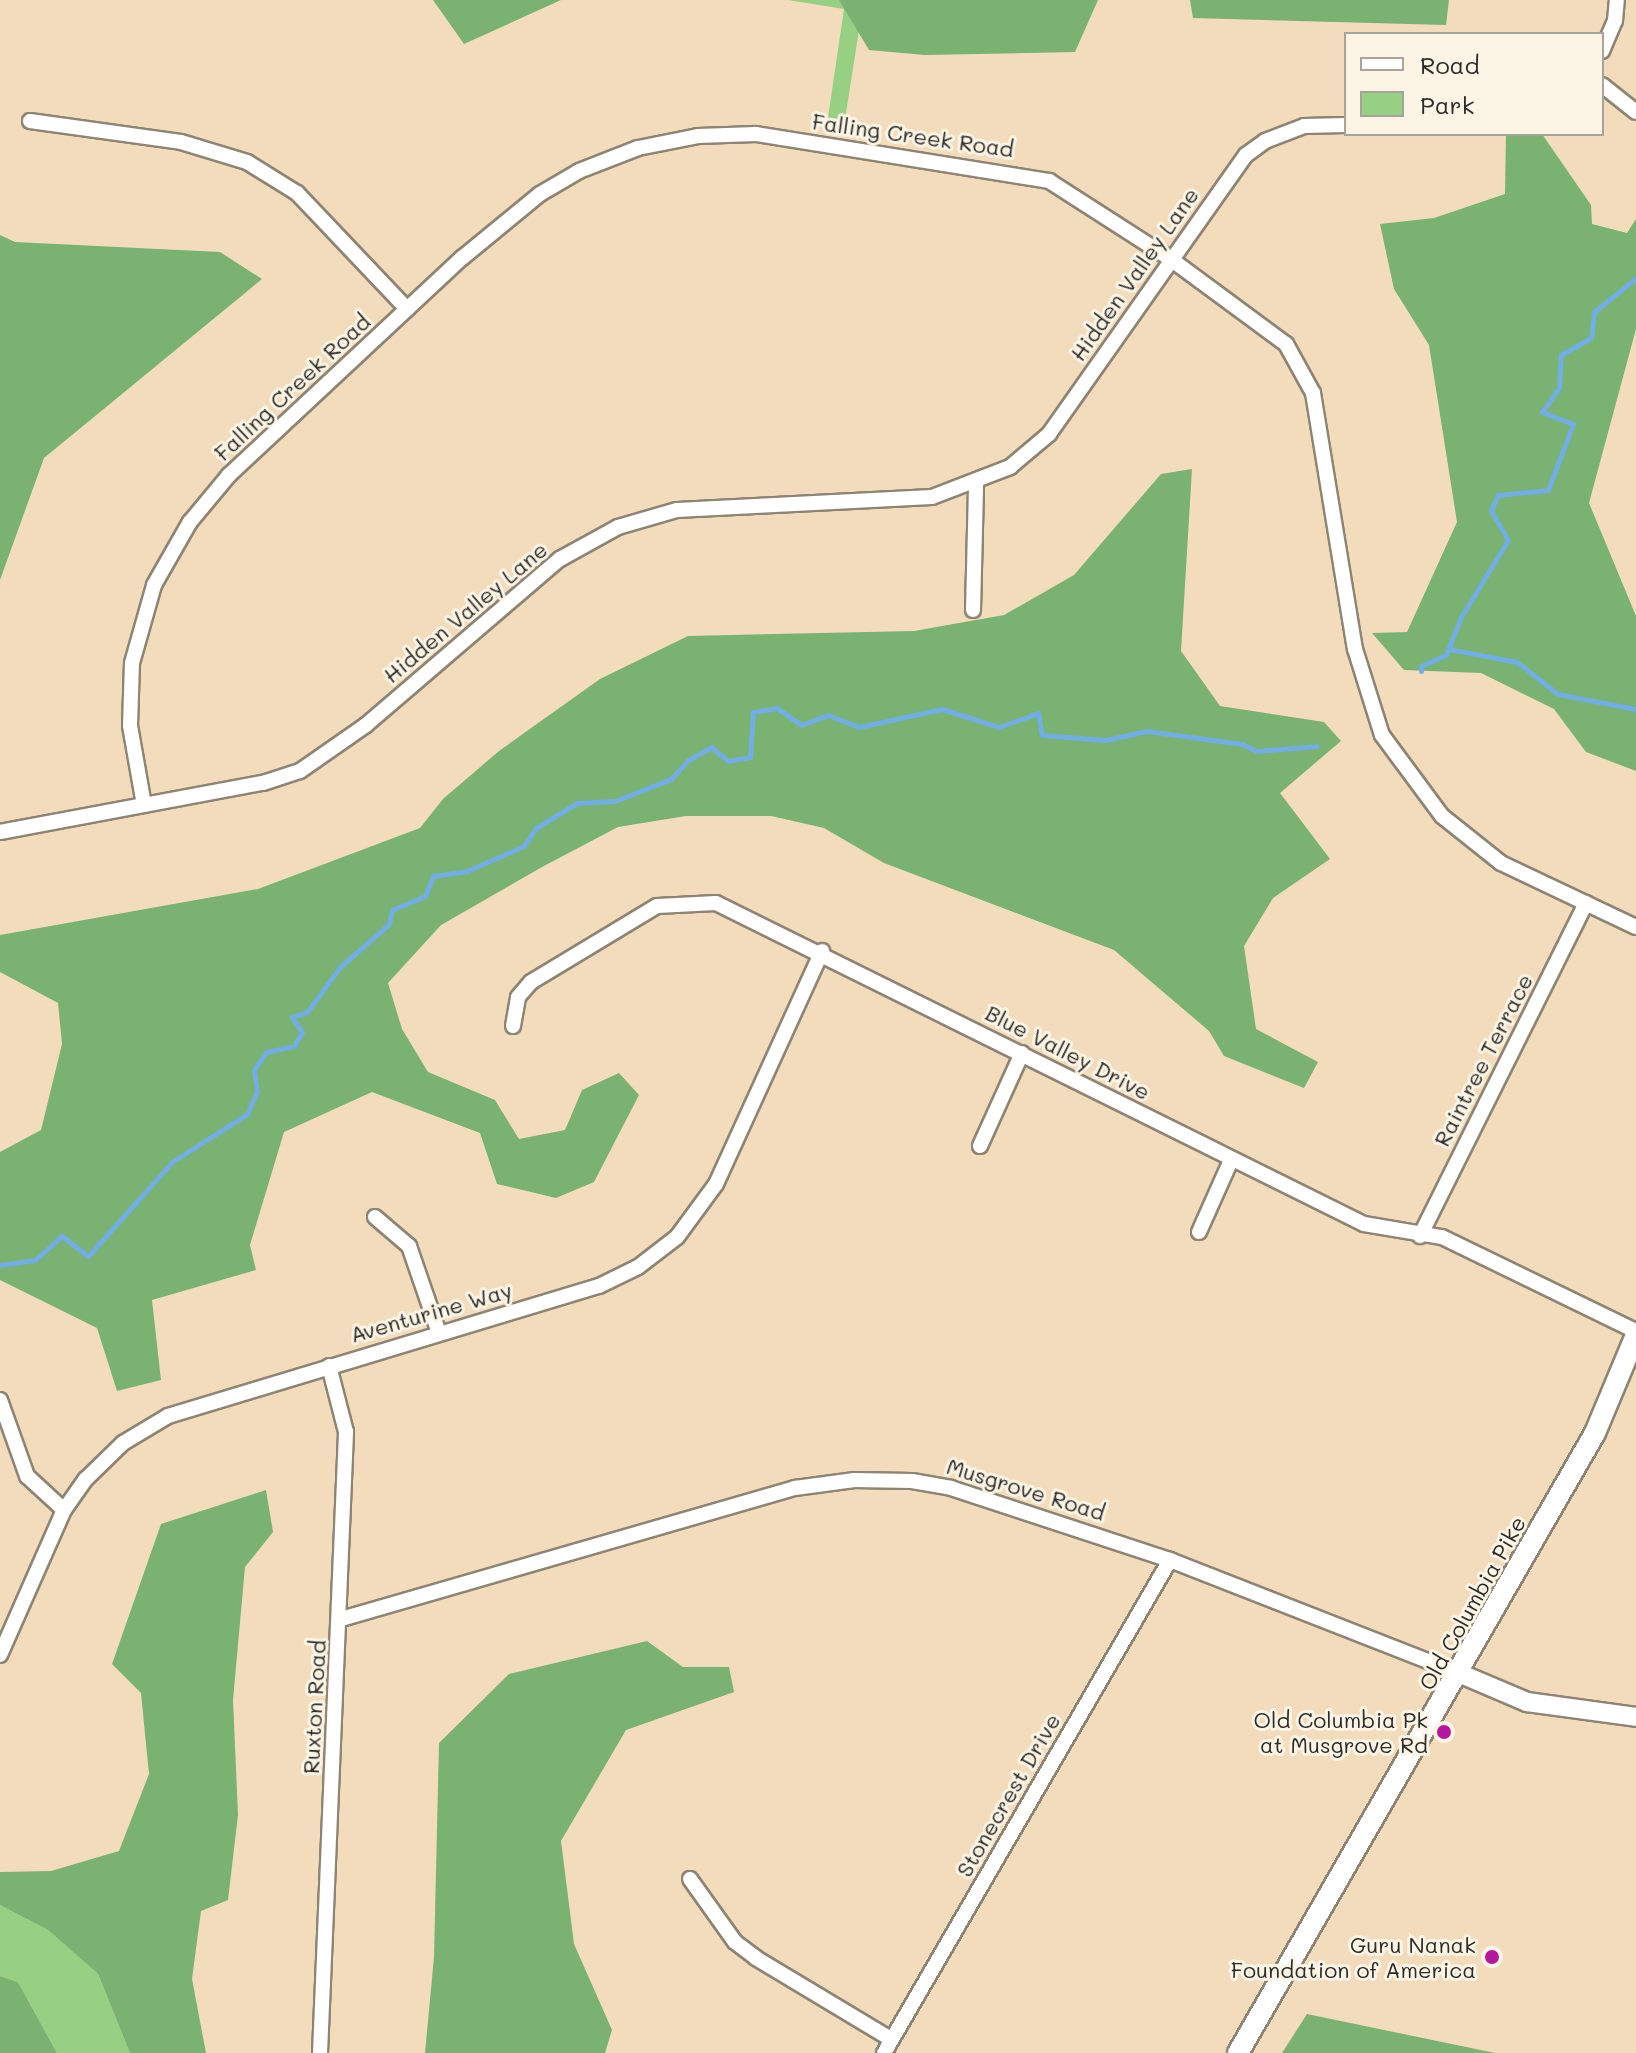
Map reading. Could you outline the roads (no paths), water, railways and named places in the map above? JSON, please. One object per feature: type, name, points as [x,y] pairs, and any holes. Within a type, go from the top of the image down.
[{"type":"main road","name":"Old Columbia Pike","points":[[1238,2053],[1461,1674],[1595,1433],[1636,1333]]},
{"type":"street","points":[[1604,46],[1615,21],[1617,0]]},
{"type":"street","points":[[1604,87],[1636,112]]},
{"type":"street","points":[[30,121],[181,142],[247,162],[297,193],[407,309]]},
{"type":"street","name":"Hidden Valley Lane","points":[[0,832],[300,771],[366,725],[560,559],[618,527],[677,510],[932,497],[976,484],[1010,467],[1049,434],[1246,155],[1265,141],[1304,126],[1344,125]]},
{"type":"street","name":"Falling Creek Road","points":[[144,805],[130,726],[132,663],[154,585],[190,522],[229,475],[407,309],[540,194],[579,171],[638,148],[698,136],[756,134],[1031,174],[1049,181],[1172,260],[1286,344],[1313,393],[1355,649],[1382,735],[1442,816],[1501,863],[1636,927]]},
{"type":"street","points":[[973,610],[976,484]]},
{"type":"street","name":"Blue Valley Drive","points":[[513,1026],[518,997],[531,982],[657,906],[716,903],[822,951],[1231,1160],[1364,1224],[1420,1236],[1442,1237],[1636,1333]]},
{"type":"street","name":"Raintree Terrace","points":[[1420,1236],[1586,903]]},
{"type":"street","name":"Aventurine Way","points":[[0,1655],[64,1510],[86,1479],[123,1443],[168,1416],[599,1286],[638,1267],[677,1237],[716,1184],[822,951]]},
{"type":"street","points":[[980,1146],[1022,1053]]},
{"type":"street","points":[[1199,1232],[1231,1160]]},
{"type":"street","points":[[375,1217],[409,1246],[439,1333]]},
{"type":"street","name":"Ruxton Road","points":[[320,2053],[341,1619],[346,1432],[329,1366]]},
{"type":"street","points":[[0,1400],[27,1476],[64,1510]]},
{"type":"street","name":"Musgrove Road","points":[[341,1619],[795,1488],[854,1480],[951,1488],[1170,1560],[1527,1702],[1636,1717]]},
{"type":"street","name":"Stonecrest Drive","points":[[884,2053],[1170,1560]]},
{"type":"street","points":[[690,1879],[745,1950],[891,2039]]},
{"type":"waterway","points":[[1421,671],[1421,666],[1446,655],[1461,617],[1508,540],[1491,510],[1498,495],[1548,490],[1573,424],[1542,412],[1559,388],[1561,355],[1591,338],[1594,312],[1636,278]]},
{"type":"waterway","points":[[1449,649],[1517,662],[1558,694],[1636,709]]},
{"type":"waterway","points":[[0,1265],[35,1260],[62,1236],[88,1256],[172,1162],[247,1114],[257,1092],[254,1070],[266,1052],[294,1046],[302,1032],[292,1017],[307,1012],[340,967],[389,924],[392,910],[425,896],[433,876],[467,871],[524,846],[536,828],[577,803],[615,801],[671,779],[687,761],[711,747],[728,761],[750,757],[753,712],[777,708],[801,725],[828,715],[859,727],[942,709],[999,727],[1038,713],[1042,735],[1106,740],[1147,731],[1242,744],[1257,751],[1317,746]]},
{"type":"place","name":"Old Columbia Pk at Musgrove Rd","points":[[1444,1732]]},
{"type":"place","name":"Guru Nanak Foundation of America","points":[[1492,1957]]}]
